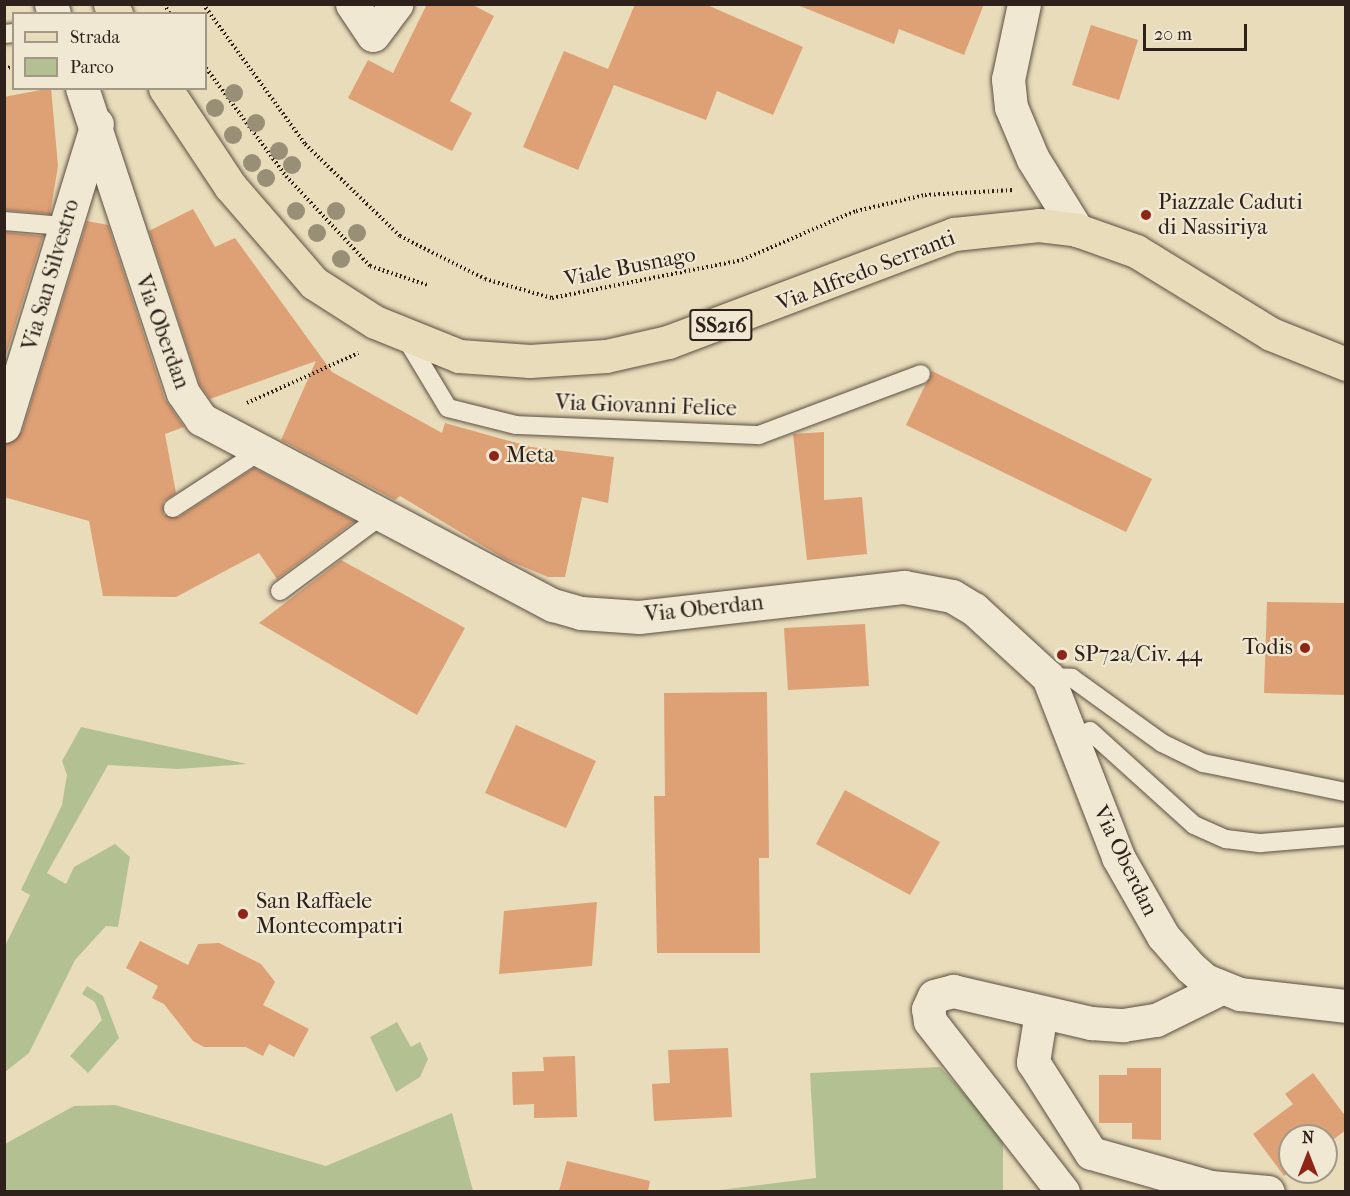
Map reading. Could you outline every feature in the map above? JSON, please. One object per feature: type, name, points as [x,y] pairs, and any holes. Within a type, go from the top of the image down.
[{"type":"main road","name":"Via Alfredo Serranti","points":[[166,90],[230,186],[314,283],[402,333],[459,356],[530,361],[606,356],[751,315],[954,234],[1039,225],[1069,216],[1136,250],[1271,334],[1346,364]]},
{"type":"street","points":[[352,4],[373,35],[396,4]]},
{"type":"street","points":[[1024,4],[1010,61],[1011,107],[1069,216]]},
{"type":"street","name":"Via Oberdan","points":[[83,90],[98,124],[124,226],[183,393],[201,419],[259,452],[553,605],[608,618],[904,587],[929,589],[974,609],[1048,677],[1110,840],[1150,917],[1190,967],[1221,988],[1277,1000],[1346,1006]]},
{"type":"street","name":"Via San Silvestro","points":[[6,418],[63,226],[98,124]]},
{"type":"street","points":[[1063,1191],[930,1021],[928,1009],[934,996],[946,991],[1041,1012],[1123,1025],[1156,1020],[1221,988]]},
{"type":"street","points":[[1041,1012],[1033,1062],[1091,1153],[1210,1186],[1269,1191]]},
{"type":"lane","points":[[4,221],[63,226]]},
{"type":"lane","name":"Via Giovanni Felice","points":[[402,333],[448,408],[516,424],[759,435],[921,374]]},
{"type":"lane","points":[[173,508],[259,452]]},
{"type":"lane","points":[[280,591],[381,516]]},
{"type":"lane","points":[[1048,677],[1072,678],[1162,743],[1203,763],[1346,792]]},
{"type":"lane","points":[[1073,738],[1089,731],[1194,825],[1226,839],[1260,843],[1346,836]]},
{"type":"path","name":"Viale Busnago","points":[[203,4],[305,144],[400,236],[485,279],[552,298],[742,260],[856,211],[925,195],[1023,190],[1069,216]]},
{"type":"path","points":[[207,69],[286,176],[370,266],[427,285]]},
{"type":"path","points":[[236,408],[332,364]]},
{"type":"green space","points":[[81,727],[247,764],[178,769],[108,765],[47,873],[66,884],[74,867],[115,844],[130,857],[118,927],[106,926],[75,960],[29,1053],[5,1072],[5,946],[30,895],[21,890],[62,805],[67,775],[62,761]]},
{"type":"green space","points":[[87,986],[103,996],[119,1038],[88,1073],[70,1056],[102,1020],[95,1002],[82,994]]},
{"type":"green space","points":[[397,1022],[411,1047],[420,1042],[428,1059],[420,1077],[396,1092],[370,1037]]},
{"type":"green space","points":[[940,1067],[1003,1136],[1003,1191],[704,1192],[816,1178],[810,1073]]},
{"type":"green space","points":[[115,1105],[326,1166],[452,1113],[473,1191],[5,1191],[5,1144],[74,1106]]},
{"type":"building","points":[[427,4],[471,4],[494,16],[450,101],[472,113],[452,151],[348,98],[368,60],[393,73]]},
{"type":"building","points":[[635,4],[705,4],[803,47],[773,115],[717,91],[706,120],[614,85],[578,170],[523,147],[564,51],[608,69]]},
{"type":"building","points":[[795,4],[984,4],[964,55],[899,29],[894,44]]},
{"type":"building","points":[[1091,25],[1138,40],[1119,100],[1072,85]]},
{"type":"building","points":[[51,90],[58,166],[50,214],[4,210],[4,97]]},
{"type":"building","points":[[193,209],[215,247],[235,238],[332,372],[442,433],[445,423],[531,447],[614,457],[608,503],[582,497],[565,577],[548,577],[505,559],[400,496],[395,500],[281,440],[316,361],[210,399],[200,385],[149,231]]},
{"type":"building","points":[[87,221],[108,225],[165,399],[184,427],[165,434],[176,493],[163,502],[164,515],[179,517],[254,468],[355,521],[277,579],[259,553],[176,597],[103,596],[89,521],[4,497],[4,444],[22,432]]},
{"type":"building","points":[[4,232],[43,236],[4,361]]},
{"type":"building","points":[[932,371],[1152,479],[1126,532],[906,425]]},
{"type":"building","points":[[824,432],[824,500],[862,497],[867,554],[807,560],[793,434]]},
{"type":"building","points":[[341,560],[465,628],[417,715],[259,623]]},
{"type":"building","name":"Todis","points":[[1267,602],[1346,603],[1346,695],[1264,693]]},
{"type":"building","points":[[865,624],[869,686],[788,690],[784,628]]},
{"type":"building","points":[[767,692],[769,858],[759,858],[760,953],[657,953],[654,796],[665,796],[664,693]]},
{"type":"building","points":[[516,725],[596,761],[566,828],[485,793]]},
{"type":"building","points":[[845,790],[940,842],[910,895],[816,844]]},
{"type":"building","points":[[597,902],[592,966],[499,974],[504,911]]},
{"type":"building","points":[[140,941],[188,965],[198,944],[219,943],[261,964],[275,982],[263,1005],[309,1029],[294,1057],[269,1044],[263,1056],[246,1047],[204,1047],[193,1041],[164,1004],[152,998],[158,986],[126,968]]},
{"type":"building","points":[[728,1048],[732,1117],[654,1121],[652,1084],[670,1083],[668,1050]]},
{"type":"building","points":[[575,1056],[577,1117],[534,1118],[534,1104],[513,1105],[512,1072],[544,1071],[543,1057]]},
{"type":"building","points":[[1127,1068],[1161,1068],[1161,1140],[1132,1139],[1132,1123],[1099,1123],[1099,1075],[1127,1075]]},
{"type":"building","points":[[1313,1073],[1346,1117],[1346,1130],[1338,1136],[1338,1124],[1278,1124],[1278,1168],[1253,1134],[1293,1104],[1285,1094]]},
{"type":"building","points":[[567,1161],[650,1181],[648,1191],[559,1191]]},
{"type":"place","name":"Piazzale Caduti di Nassiriya","points":[[1146,215]]},
{"type":"place","name":"Meta","points":[[494,456]]},
{"type":"place","name":"Todis","points":[[1305,648]]},
{"type":"place","name":"SP72a/Civ. 44","points":[[1062,655]]},
{"type":"place","name":"San Raffaele Montecompatri","points":[[243,914]]}]
